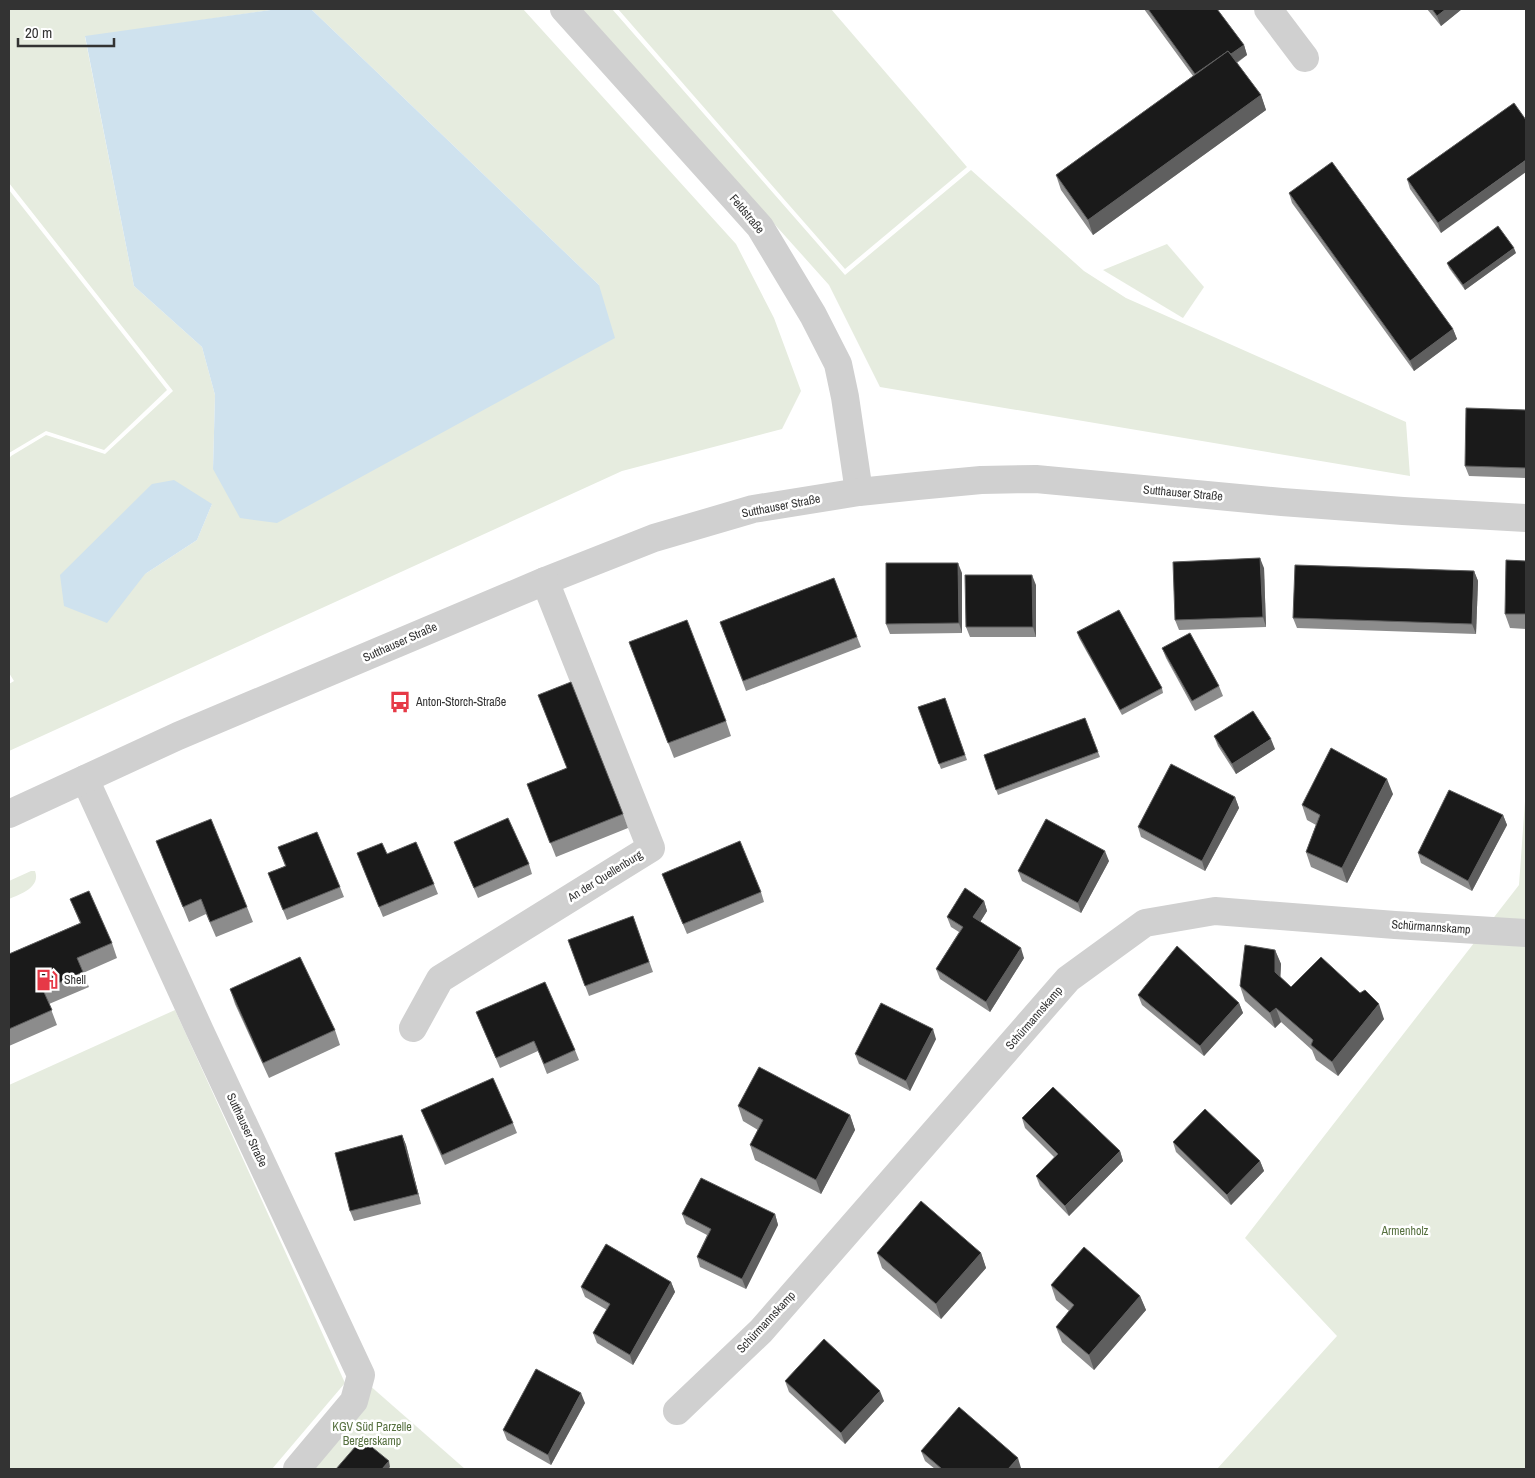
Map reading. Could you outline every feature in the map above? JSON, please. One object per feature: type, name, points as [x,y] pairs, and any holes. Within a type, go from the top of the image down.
[{"type":"street","name":"Feldstraße","points":[[564,9],[760,227],[813,315],[838,364],[845,397],[859,492]]},
{"type":"street","points":[[1268,9],[1305,58]]},
{"type":"street","name":"Sutthauser Straße","points":[[9,814],[178,736],[545,581],[654,538],[753,509],[859,492],[981,480],[1036,480],[1282,502],[1526,518]]},
{"type":"street","name":"An der Quellenburg","points":[[413,1028],[440,979],[651,848],[545,581]]},
{"type":"street","name":"Sutthauser Straße","points":[[85,779],[200,1031],[361,1375],[354,1401],[296,1469]]},
{"type":"street","name":"Schürmannskamp","points":[[677,1411],[761,1331],[1068,979],[1146,922],[1215,911],[1526,933]]},
{"type":"green space","points":[[9,9],[278,9],[85,37],[134,286],[202,347],[215,395],[213,469],[599,285],[311,9],[523,9],[736,244],[774,318],[801,391],[782,429],[622,471],[9,751],[9,684],[14,681],[9,673],[9,459],[46,435],[105,454],[173,391],[9,183]],"holes":[[[212,504],[197,540],[145,574]]]},
{"type":"green space","points":[[582,9],[612,9],[845,275],[971,170],[1084,271],[1126,298],[1406,422],[1410,476],[880,387],[829,285]]},
{"type":"green space","points":[[618,9],[831,9],[967,167],[845,269]]},
{"type":"green space","points":[[9,190],[167,390],[104,450],[46,431],[9,453]]},
{"type":"green space","points":[[1167,244],[1204,287],[1183,318],[1103,270]]},
{"type":"green space","name":"Armenholz","points":[[1526,787],[1526,1469],[1217,1469],[1337,1336],[1245,1238],[1519,885]]},
{"type":"green space","points":[[35,871],[36,877],[33,886],[9,899],[9,881]]},
{"type":"green space","points":[[175,1010],[345,1383],[272,1469],[9,1469],[9,1085]]},
{"type":"green space","name":"KGV Süd Parzelle Bergerskamp","points":[[368,1384],[465,1469],[298,1469]]},
{"type":"water","points":[[278,9],[311,9],[599,285],[615,338],[277,523],[240,518],[213,469],[215,395],[202,347],[134,286],[85,36]]},
{"type":"water","points":[[174,480],[212,504],[197,540],[145,574],[107,623],[64,606],[60,575],[152,484]]},
{"type":"building","points":[[1148,9],[1217,9],[1244,45],[1231,54],[1228,51],[1195,74]]},
{"type":"building","points":[[1432,9],[1446,9],[1437,16]]},
{"type":"building","points":[[1228,51],[1261,95],[1088,220],[1056,175]]},
{"type":"building","points":[[1514,103],[1526,120],[1526,160],[1438,223],[1407,179]]},
{"type":"building","points":[[1332,162],[1453,329],[1410,361],[1289,193]]},
{"type":"building","points":[[1498,226],[1514,248],[1463,285],[1447,263]]},
{"type":"building","points":[[1466,408],[1526,410],[1526,468],[1465,466]]},
{"type":"building","points":[[1260,558],[1263,617],[1175,620],[1173,562]]},
{"type":"building","points":[[1506,560],[1526,561],[1526,614],[1505,614]]},
{"type":"building","points":[[886,563],[958,563],[959,623],[886,624]]},
{"type":"building","points":[[1295,565],[1474,571],[1472,624],[1293,618]]},
{"type":"building","points":[[965,575],[1032,575],[1033,627],[966,627]]},
{"type":"building","points":[[834,578],[857,637],[743,681],[720,622]]},
{"type":"building","points":[[1119,610],[1162,688],[1120,710],[1077,632]]},
{"type":"building","points":[[687,620],[726,721],[668,743],[629,642]]},
{"type":"building","points":[[1190,633],[1219,686],[1192,701],[1162,648]]},
{"type":"building","points":[[571,682],[623,814],[550,843],[527,784],[567,768],[538,695]]},
{"type":"building","points":[[945,698],[965,755],[939,764],[918,707]]},
{"type":"building","points":[[1253,711],[1271,739],[1232,764],[1214,736]]},
{"type":"building","points":[[1085,718],[1098,752],[996,790],[984,755]]},
{"type":"building","points":[[1331,748],[1387,779],[1342,868],[1306,852],[1320,815],[1302,805]]},
{"type":"building","points":[[1171,764],[1235,797],[1202,861],[1138,827]]},
{"type":"building","points":[[1449,790],[1503,815],[1468,881],[1418,853]]},
{"type":"building","points":[[508,818],[529,864],[474,888],[454,842]]},
{"type":"building","points":[[211,819],[247,907],[210,922],[201,899],[183,907],[156,841]]},
{"type":"building","points":[[1046,819],[1105,851],[1078,903],[1018,871]]},
{"type":"building","points":[[317,832],[340,887],[283,910],[268,873],[286,866],[278,847]]},
{"type":"building","points":[[740,841],[761,892],[683,924],[662,874]]},
{"type":"building","points":[[416,842],[434,884],[379,907],[357,853],[382,843],[387,854]]},
{"type":"building","points":[[965,888],[984,901],[973,917],[1021,948],[986,1002],[936,969],[963,927],[947,917]]},
{"type":"building","name":"Shell","points":[[89,891],[112,943],[77,958],[83,972],[43,990],[52,1010],[9,1029],[9,954],[81,923],[70,899]]},
{"type":"building","points":[[633,916],[649,962],[585,986],[568,940]]},
{"type":"building","points":[[1245,945],[1275,950],[1275,972],[1291,987],[1321,957],[1360,993],[1365,990],[1379,1004],[1332,1062],[1311,1045],[1313,1040],[1276,1008],[1270,1013],[1240,986]]},
{"type":"building","points":[[1177,946],[1239,1003],[1200,1046],[1138,995]]},
{"type":"building","points":[[300,957],[335,1030],[263,1063],[230,989]]},
{"type":"building","points":[[545,982],[575,1050],[544,1064],[534,1041],[496,1058],[476,1012]]},
{"type":"building","points":[[881,1003],[933,1029],[906,1081],[855,1054]]},
{"type":"building","points":[[759,1067],[850,1115],[816,1180],[750,1145],[763,1120],[738,1106]]},
{"type":"building","points":[[493,1078],[513,1123],[442,1155],[421,1110]]},
{"type":"building","points":[[1053,1087],[1120,1151],[1065,1206],[1036,1176],[1058,1154],[1022,1118]]},
{"type":"building","points":[[1205,1109],[1260,1161],[1227,1195],[1173,1142]]},
{"type":"building","points":[[402,1135],[418,1194],[350,1211],[335,1153]]},
{"type":"building","points":[[701,1178],[775,1214],[742,1279],[697,1257],[711,1229],[682,1214]]},
{"type":"building","points":[[921,1201],[981,1253],[936,1304],[877,1253]]},
{"type":"building","points":[[606,1244],[671,1282],[630,1355],[593,1333],[610,1304],[581,1287]]},
{"type":"building","points":[[1084,1247],[1140,1296],[1089,1355],[1056,1327],[1074,1305],[1051,1285]]},
{"type":"building","points":[[824,1339],[880,1391],[841,1433],[785,1381]]},
{"type":"building","points":[[536,1369],[581,1393],[548,1455],[503,1430]]},
{"type":"building","points":[[959,1407],[1018,1458],[1008,1469],[942,1469],[921,1451]]},
{"type":"building","points":[[362,1439],[389,1461],[382,1469],[336,1469]]},
{"type":"place","name":"Anton-Storch-Straße","points":[[400,702]]},
{"type":"place","name":"Shell","points":[[47,980]]}]
